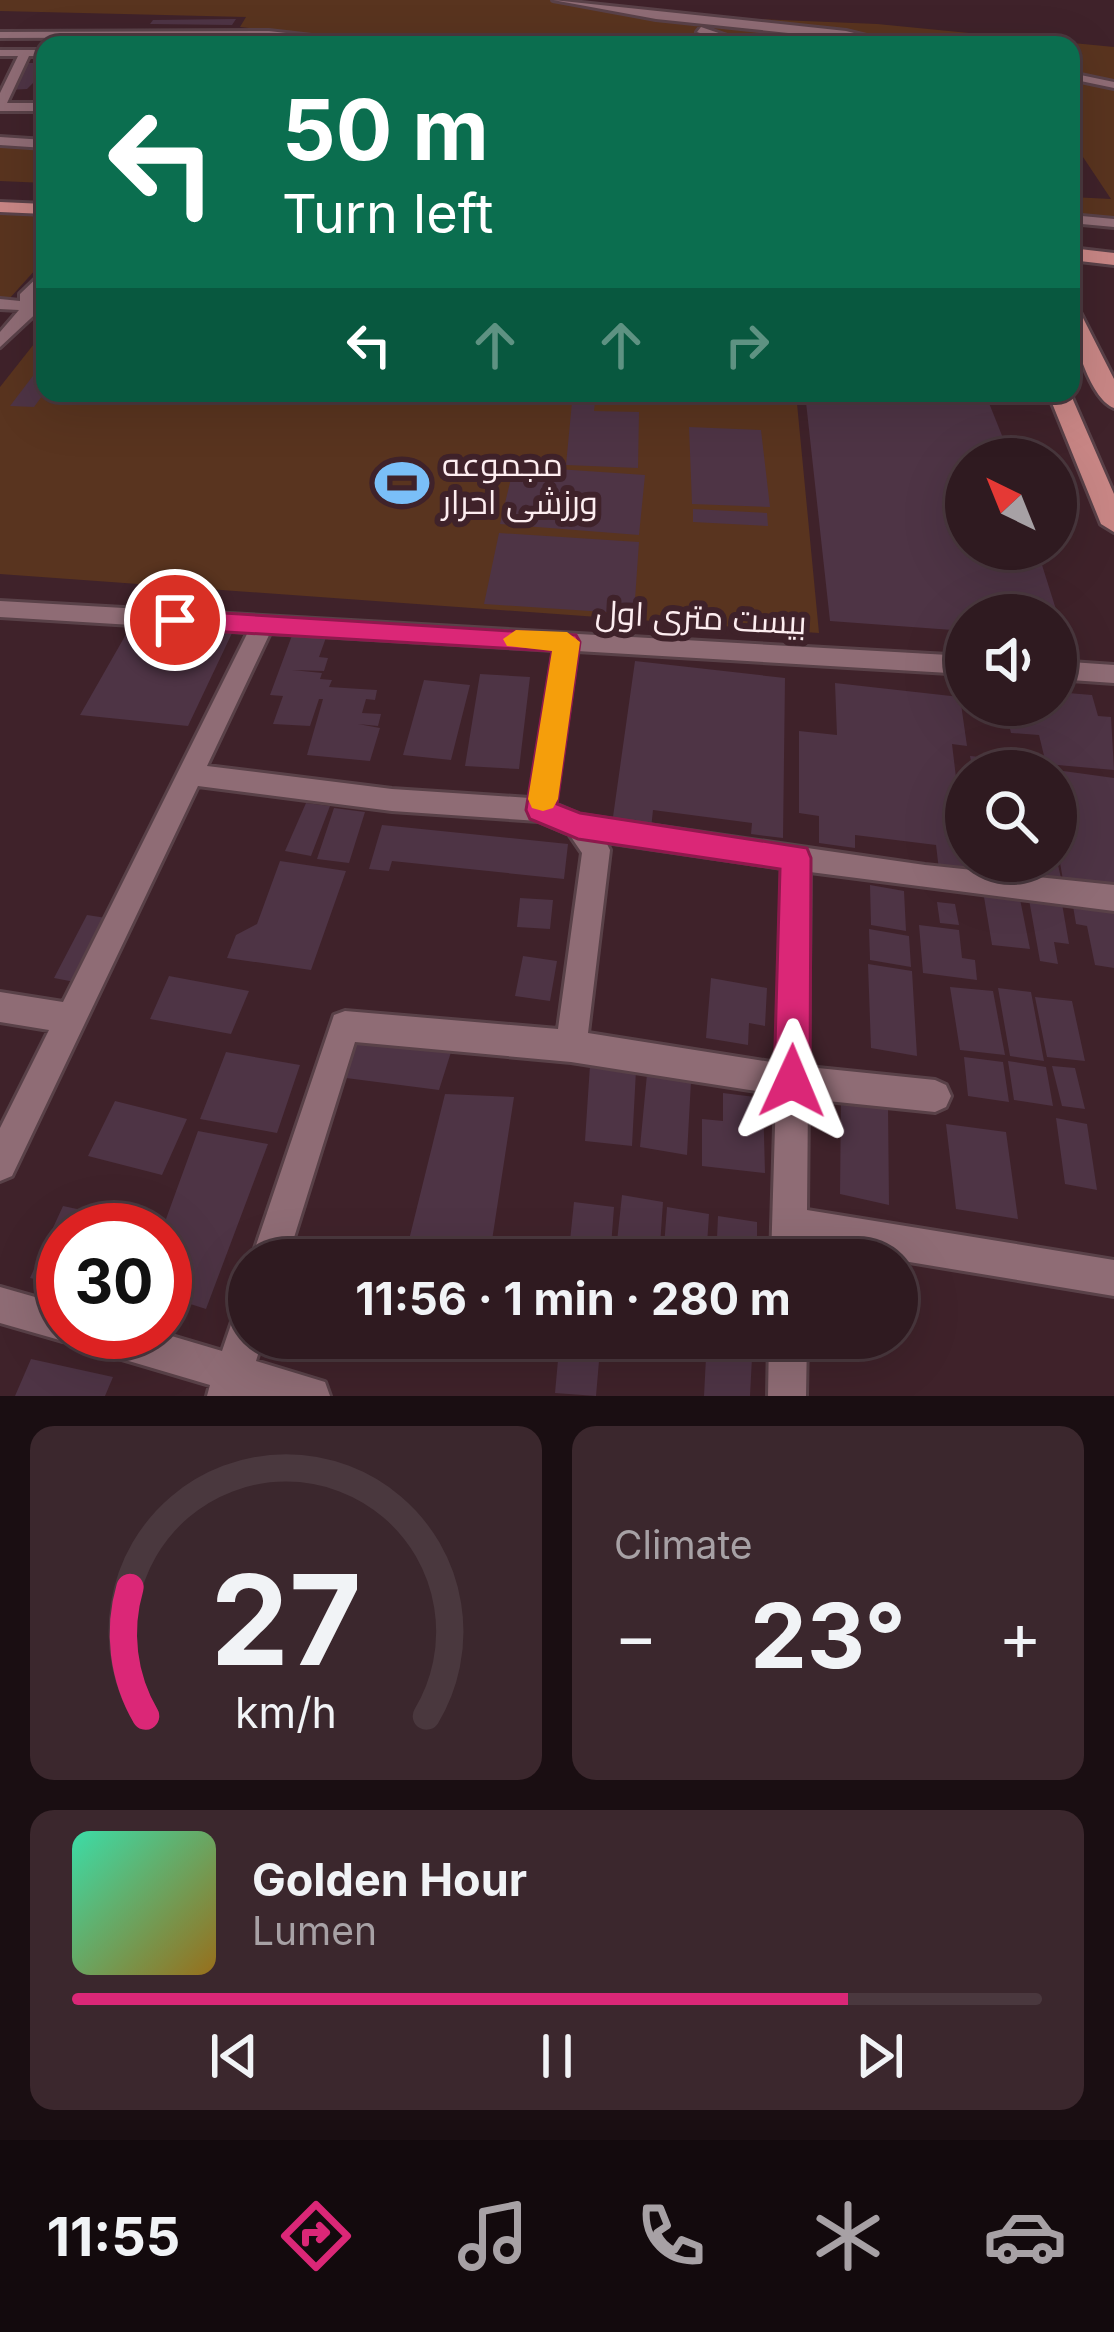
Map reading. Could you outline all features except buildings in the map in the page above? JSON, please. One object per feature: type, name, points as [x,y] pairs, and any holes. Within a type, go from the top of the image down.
[{"type":"main road","points":[[0,192],[36,194]]},
{"type":"main road","points":[[0,207],[36,209]]},
{"type":"main road","points":[[1080,239],[1114,241]]},
{"type":"main road","points":[[1080,255],[1114,259]]},
{"type":"main road","points":[[1080,330],[1111,387]]},
{"type":"main road","points":[[1062,402],[1106,489],[1114,524]]},
{"type":"street","points":[[558,0],[855,36]]},
{"type":"street","points":[[644,12],[717,36]]},
{"type":"street","points":[[0,33],[200,36]]},
{"type":"street","points":[[0,56],[36,56]]},
{"type":"street","points":[[22,56],[0,106],[36,107]]},
{"type":"street","points":[[1080,78],[1114,85]]},
{"type":"street","points":[[0,141],[36,143]]},
{"type":"street","points":[[1080,220],[1114,223]]},
{"type":"street","points":[[0,304],[36,303]]},
{"type":"street","points":[[0,342],[36,305]]},
{"type":"street","name":"بیست متری اول","points":[[0,609],[945,664]]},
{"type":"street","points":[[0,1164],[263,625]]},
{"type":"street","points":[[541,810],[567,642]]},
{"type":"street","points":[[1077,671],[1114,674]]},
{"type":"street","points":[[190,774],[392,800],[541,810],[578,826],[1114,898]]},
{"type":"street","points":[[571,1046],[596,850],[578,826]]},
{"type":"street","points":[[790,1239],[796,858]]},
{"type":"street","points":[[0,1007],[71,1018]]},
{"type":"street","points":[[276,1239],[345,1026],[571,1046],[792,1081],[935,1096]]},
{"type":"street","points":[[918,1256],[1114,1278]]},
{"type":"street","points":[[0,1305],[36,1315]]},
{"type":"street","points":[[165,1359],[230,1384],[311,1396]]},
{"type":"street","points":[[787,1396],[788,1359]]},
{"type":"shaded area","points":[[0,0],[552,0],[655,15],[877,24],[1001,36],[328,36],[240,27],[246,17],[0,11]]},
{"type":"shaded area","points":[[1080,44],[1114,47],[1114,219],[1080,216],[1080,197],[1111,199],[1080,152]]},
{"type":"shaded area","points":[[0,145],[36,147],[36,183],[0,181]]},
{"type":"shaded area","points":[[0,212],[36,214],[36,269],[9,299],[0,299]]},
{"type":"shaded area","name":"مجموعه ورزشی احرار","points":[[36,341],[36,402],[797,402],[819,633],[0,574],[0,387]]},
{"type":"slow traffic","points":[[516,639],[567,642],[543,799]]},
{"type":"place","name":"مجموعه ورزشی احرار","points":[[402,483]]},
{"type":"route","points":[[175,620],[567,642],[541,810],[578,826],[796,858],[792,1081]]}]
